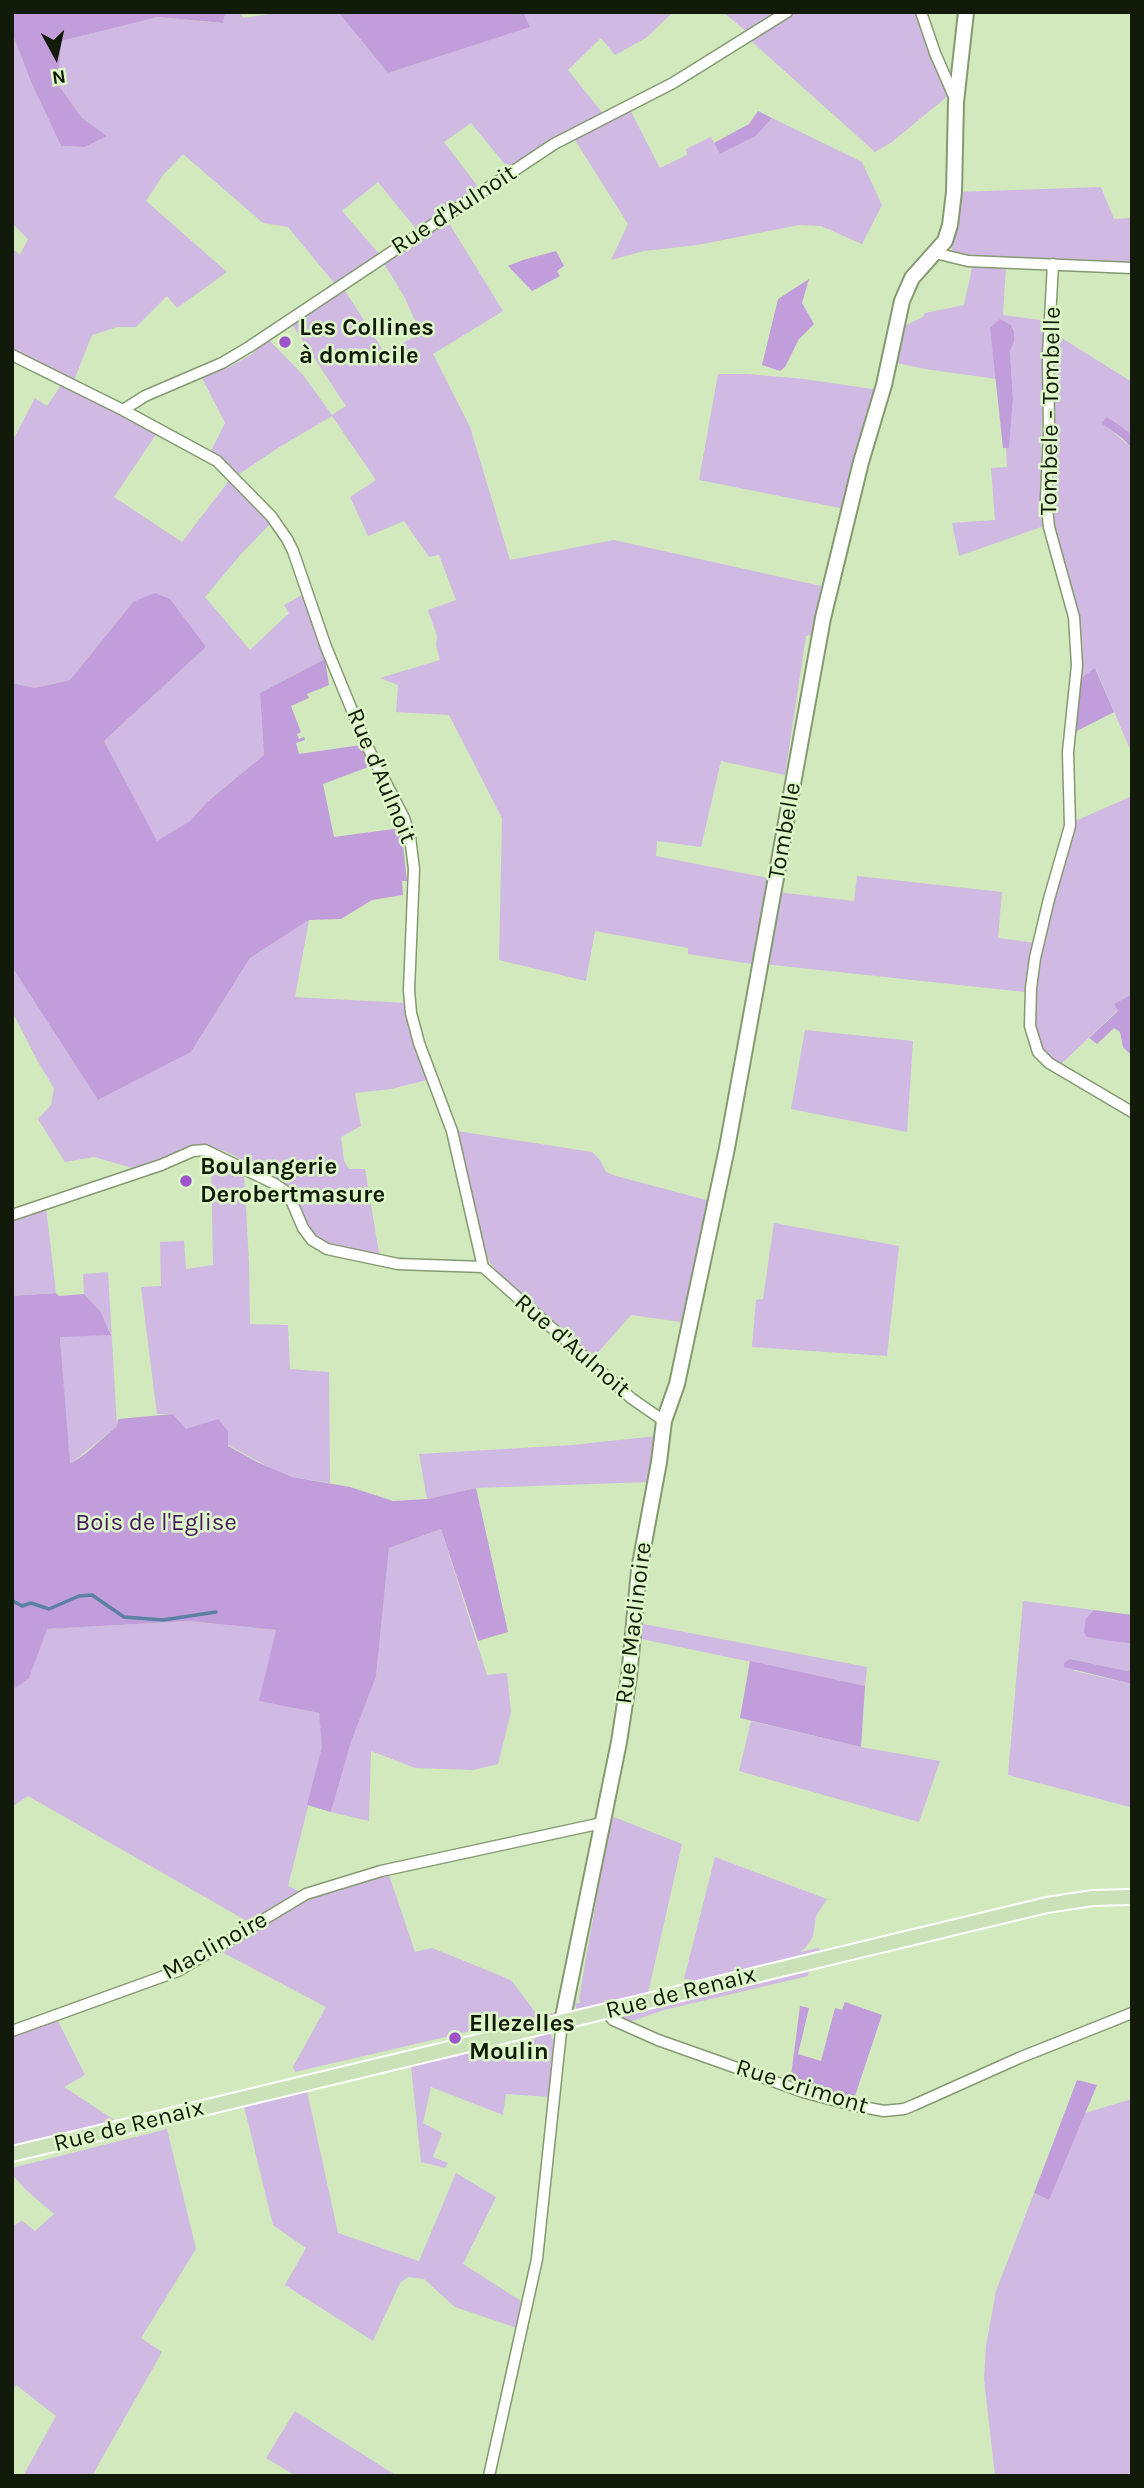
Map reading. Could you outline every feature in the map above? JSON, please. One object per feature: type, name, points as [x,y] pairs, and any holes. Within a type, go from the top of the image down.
[{"type":"main road","name":"Rue de Renaix","points":[[12,2154],[1047,1905],[1105,1897],[1132,1897]]},
{"type":"street","name":"Rue d'Aulnoit","points":[[123,410],[145,396],[222,363],[249,347],[554,144],[673,83],[787,12]]},
{"type":"street","points":[[921,12],[956,102]]},
{"type":"street","name":"Tombelle","points":[[664,1421],[677,1384],[727,1149],[752,1021],[812,668],[831,581],[864,450],[884,385],[902,300],[912,278],[945,241],[950,225],[954,192],[956,102],[966,12]]},
{"type":"street","points":[[935,253],[968,261],[1132,268]]},
{"type":"street","name":"Tombele - Tombelle","points":[[1053,264],[1048,355],[1046,499],[1049,527],[1074,617],[1077,656],[1069,742],[1070,826],[1043,919],[1032,975],[1030,1026],[1038,1052],[1056,1069],[1132,1112]]},
{"type":"street","name":"Rue d'Aulnoit","points":[[12,355],[123,410],[217,461],[271,516],[293,551],[326,647],[374,762],[404,818],[410,837],[414,869],[409,990],[411,1013],[419,1043],[452,1131],[484,1267],[631,1398],[664,1421]]},
{"type":"street","points":[[12,1215],[160,1165],[193,1151],[205,1150],[285,1191],[303,1228],[312,1240],[327,1249],[398,1264],[484,1267]]},
{"type":"street","name":"Rue Maclinoire","points":[[562,2022],[626,1700],[639,1570],[664,1421]]},
{"type":"street","name":"Maclinoire","points":[[12,2031],[178,1971],[306,1894],[381,1871],[602,1824]]},
{"type":"street","name":"Rue Crimont","points":[[606,2011],[613,2020],[658,2040],[791,2088],[884,2111],[904,2109],[1132,2012]]},
{"type":"street","points":[[489,2476],[537,2259],[562,2022]]},
{"type":"shaded area","points":[[225,12],[241,12],[243,18],[282,12],[338,12],[388,73],[529,27],[523,12],[673,12],[646,38],[615,55],[601,38],[568,70],[604,115],[552,139],[508,168],[471,123],[444,142],[479,188],[417,230],[378,182],[342,211],[380,255],[335,284],[288,227],[263,223],[183,154],[163,175],[146,201],[227,272],[177,308],[167,296],[136,327],[118,327],[92,335],[73,383],[12,352],[12,252],[14,250],[20,255],[28,239],[12,223],[12,32],[31,82],[61,146],[85,147],[107,136],[82,118],[58,84],[60,41],[158,17],[222,23]]},
{"type":"shaded area","points":[[723,12],[776,12],[747,32]]},
{"type":"shaded area","points":[[793,12],[919,12],[949,95],[892,142],[875,152],[750,40]]},
{"type":"shaded area","points":[[630,110],[660,168],[687,155],[686,149],[711,137],[720,154],[756,136],[772,118],[862,162],[882,205],[862,244],[821,226],[799,225],[697,245],[644,251],[611,260],[628,224],[575,140]]},
{"type":"shaded area","points":[[1101,187],[1114,219],[1132,218],[1132,265],[976,259],[952,252],[956,192]]},
{"type":"shaded area","points":[[447,220],[503,311],[433,354],[470,427],[510,560],[614,540],[821,586],[812,635],[806,636],[785,775],[721,761],[701,847],[657,841],[656,856],[773,879],[771,890],[765,889],[754,962],[758,965],[688,954],[688,948],[595,931],[586,981],[499,960],[502,818],[449,715],[396,712],[398,685],[380,678],[440,660],[436,645],[437,636],[428,610],[456,600],[439,555],[429,557],[404,521],[368,536],[350,497],[376,480],[332,416],[239,474],[211,451],[225,423],[201,376],[227,368],[251,355],[268,339],[303,375],[332,415],[346,406],[291,323],[344,289],[384,352],[421,334],[404,296],[383,262]]},
{"type":"shaded area","points":[[973,263],[1006,266],[1003,315],[1048,321],[1041,447],[1044,526],[959,556],[952,523],[995,520],[991,468],[1007,467],[1006,448],[1009,447],[1013,399],[1010,349],[1014,342],[1013,327],[990,328],[997,379],[892,362],[900,328],[923,317],[925,313],[964,305]]},
{"type":"shaded area","points":[[1052,332],[1132,382],[1132,434],[1125,429],[1102,423],[1132,448],[1132,754],[1096,669],[1080,679],[1083,647],[1081,631],[1055,538],[1049,502],[1054,385]]},
{"type":"shaded area","points":[[718,374],[804,379],[879,390],[845,509],[699,480]]},
{"type":"shaded area","points":[[62,384],[157,433],[114,497],[182,542],[231,478],[271,523],[205,597],[250,650],[289,613],[284,605],[304,594],[325,659],[260,693],[264,755],[207,802],[190,821],[157,842],[104,741],[206,647],[133,602],[70,680],[35,688],[12,683],[12,442],[35,398],[47,406]]},
{"type":"shaded area","points":[[1132,796],[1132,994],[1114,1004],[1118,1010],[1058,1067],[1036,1043],[1032,1030],[1033,983],[1073,822]]},
{"type":"shaded area","points":[[857,876],[1002,892],[998,938],[1036,943],[1030,957],[1025,992],[764,964],[777,892],[854,901]]},
{"type":"shaded area","points":[[309,920],[295,997],[406,1003],[431,1079],[391,1089],[355,1093],[361,1126],[341,1137],[344,1161],[349,1169],[365,1169],[380,1259],[338,1248],[317,1238],[306,1227],[298,1204],[285,1185],[229,1153],[204,1144],[136,1169],[94,1157],[65,1162],[38,1119],[51,1105],[54,1088],[12,1011],[12,967],[98,1100],[191,1052],[250,958]]},
{"type":"shaded area","points":[[805,1030],[913,1041],[907,1132],[791,1109]]},
{"type":"shaded area","points":[[457,1131],[592,1152],[606,1172],[710,1201],[681,1322],[631,1315],[594,1357],[570,1337],[502,1277],[490,1263],[484,1248]]},
{"type":"shaded area","points":[[211,1156],[244,1174],[250,1324],[288,1325],[290,1369],[329,1372],[330,1483],[292,1477],[276,1471],[228,1445],[186,1429],[173,1414],[157,1414],[141,1287],[161,1286],[160,1242],[184,1241],[186,1269],[213,1265]]},
{"type":"shaded area","points":[[46,1207],[56,1293],[12,1296],[12,1219]]},
{"type":"shaded area","points":[[774,1223],[899,1246],[887,1356],[752,1347],[756,1300],[763,1299]]},
{"type":"shaded area","points":[[108,1272],[117,1426],[69,1465],[60,1336],[111,1334],[101,1312],[84,1294],[83,1274]]},
{"type":"shaded area","points":[[657,1436],[650,1482],[476,1488],[427,1499],[419,1454],[572,1445]]},
{"type":"shaded area","points":[[441,1529],[487,1675],[507,1673],[511,1712],[498,1764],[473,1770],[415,1768],[371,1751],[369,1821],[331,1812],[351,1742],[376,1677],[389,1548]]},
{"type":"shaded area","points":[[1023,1601],[1094,1610],[1086,1618],[1123,1643],[1132,1644],[1132,1672],[1070,1659],[1075,1671],[1132,1684],[1132,1809],[1008,1775]]},
{"type":"shaded area","points":[[189,1621],[276,1630],[260,1701],[319,1713],[323,1747],[288,1886],[305,1894],[254,1925],[28,1796],[12,1807],[12,1690],[29,1677],[46,1629]]},
{"type":"shaded area","points":[[638,1623],[867,1667],[865,1686],[637,1638]]},
{"type":"shaded area","points":[[751,1721],[861,1747],[940,1761],[919,1822],[739,1771]]},
{"type":"shaded area","points":[[611,1816],[682,1844],[648,1993],[577,2009],[573,2003],[580,2003]]},
{"type":"shaded area","points":[[715,1857],[827,1899],[816,1916],[813,1936],[800,1952],[818,1948],[822,1952],[688,1983],[689,1979],[684,1979]]},
{"type":"shaded area","points":[[389,1875],[415,1952],[432,1948],[504,1977],[512,1981],[538,2016],[556,2012],[549,2018],[499,2030],[497,2025],[295,2072],[293,2067],[326,2007],[216,1949],[320,1892]]},
{"type":"shaded area","points":[[809,1971],[808,1976],[664,2010],[632,2023],[619,2017]]},
{"type":"shaded area","points":[[56,2017],[85,2075],[64,2087],[116,2121],[12,2147],[12,2032]]},
{"type":"shaded area","points":[[537,2035],[551,2035],[554,2041],[550,2097],[506,2094],[503,2115],[431,2087],[423,2123],[442,2133],[433,2157],[448,2163],[445,2168],[421,2162],[411,2066],[480,2049],[534,2040]]},
{"type":"shaded area","points":[[307,2091],[338,2233],[419,2261],[456,2173],[496,2197],[463,2264],[521,2301],[517,2328],[455,2307],[424,2279],[408,2277],[400,2283],[373,2341],[285,2285],[306,2248],[273,2225],[244,2106]]},
{"type":"shaded area","points":[[1132,2099],[1132,2476],[995,2476],[984,2379],[986,2346],[996,2291],[1034,2193],[1049,2200],[1085,2113]]},
{"type":"shaded area","points":[[167,2129],[196,2249],[141,2338],[162,2352],[92,2476],[23,2476],[56,2416],[16,2385],[12,2390],[12,2226],[22,2221],[35,2231],[54,2214],[25,2189],[12,2174],[12,2168]]},
{"type":"shaded area","points":[[295,2411],[397,2476],[296,2476],[266,2458]]},
{"type":"green space","points":[[12,12],[225,12],[223,23],[158,17],[61,41],[58,84],[82,118],[107,136],[85,147],[61,146],[31,82],[12,32]]},
{"type":"green space","points":[[338,12],[523,12],[530,27],[388,73]]},
{"type":"green space","points":[[758,111],[772,118],[756,136],[720,154],[714,143],[749,124]]},
{"type":"green space","points":[[556,251],[564,266],[557,271],[560,276],[532,291],[508,266],[523,260]]},
{"type":"green space","points":[[809,279],[802,303],[814,324],[799,339],[785,367],[780,371],[762,365],[778,299]]},
{"type":"green space","points":[[1000,319],[1011,325],[1014,332],[1014,342],[1010,350],[1013,399],[1009,448],[1003,448],[990,328]]},
{"type":"green space","points":[[1107,417],[1132,434],[1132,448],[1101,423]]},
{"type":"green space","points":[[155,593],[170,599],[206,647],[104,741],[157,841],[190,821],[207,802],[264,755],[260,693],[325,659],[329,685],[307,694],[309,698],[291,706],[301,732],[297,734],[299,739],[304,737],[305,740],[296,743],[299,754],[361,745],[371,766],[323,784],[334,837],[401,828],[407,881],[402,881],[403,895],[372,900],[341,919],[309,920],[250,958],[191,1052],[98,1100],[12,967],[12,683],[35,688],[70,680],[133,602]]},
{"type":"green space","points":[[1095,668],[1114,712],[1073,733],[1080,679]]},
{"type":"green space","points":[[1132,994],[1132,1056],[1123,1047],[1120,1032],[1114,1028],[1097,1044],[1089,1038],[1118,1011],[1114,1004]]},
{"type":"green space","name":"Bois de l'Eglise","points":[[56,1293],[59,1296],[84,1294],[101,1312],[111,1335],[60,1337],[70,1464],[117,1426],[118,1419],[173,1414],[186,1429],[218,1419],[228,1431],[228,1446],[292,1477],[350,1487],[393,1501],[427,1499],[476,1488],[508,1632],[478,1641],[441,1529],[389,1548],[376,1677],[351,1742],[331,1812],[307,1805],[322,1747],[319,1713],[259,1701],[276,1630],[189,1621],[47,1629],[29,1678],[12,1690],[12,1296]]},
{"type":"green space","points":[[1094,1610],[1132,1615],[1132,1644],[1087,1637],[1084,1632],[1086,1618]]},
{"type":"green space","points":[[1070,1659],[1132,1672],[1132,1684],[1064,1667],[1064,1663]]},
{"type":"green space","points":[[750,1661],[865,1686],[861,1747],[740,1718]]},
{"type":"green space","points":[[845,2002],[882,2015],[853,2102],[790,2084],[800,2006],[809,2008],[798,2054],[821,2061],[835,2008],[842,2010]]},
{"type":"green space","points":[[1077,2080],[1097,2085],[1049,2200],[1034,2193]]},
{"type":"waterway","points":[[12,1603],[13,1601],[22,1606],[31,1603],[49,1609],[79,1596],[92,1595],[124,1617],[163,1620],[216,1612]]},
{"type":"place","name":"Les Collines à domicile","points":[[285,342]]},
{"type":"place","name":"Boulangerie Derobertmasure","points":[[186,1181]]},
{"type":"place","name":"Ellezelles Moulin","points":[[455,2038]]}]
